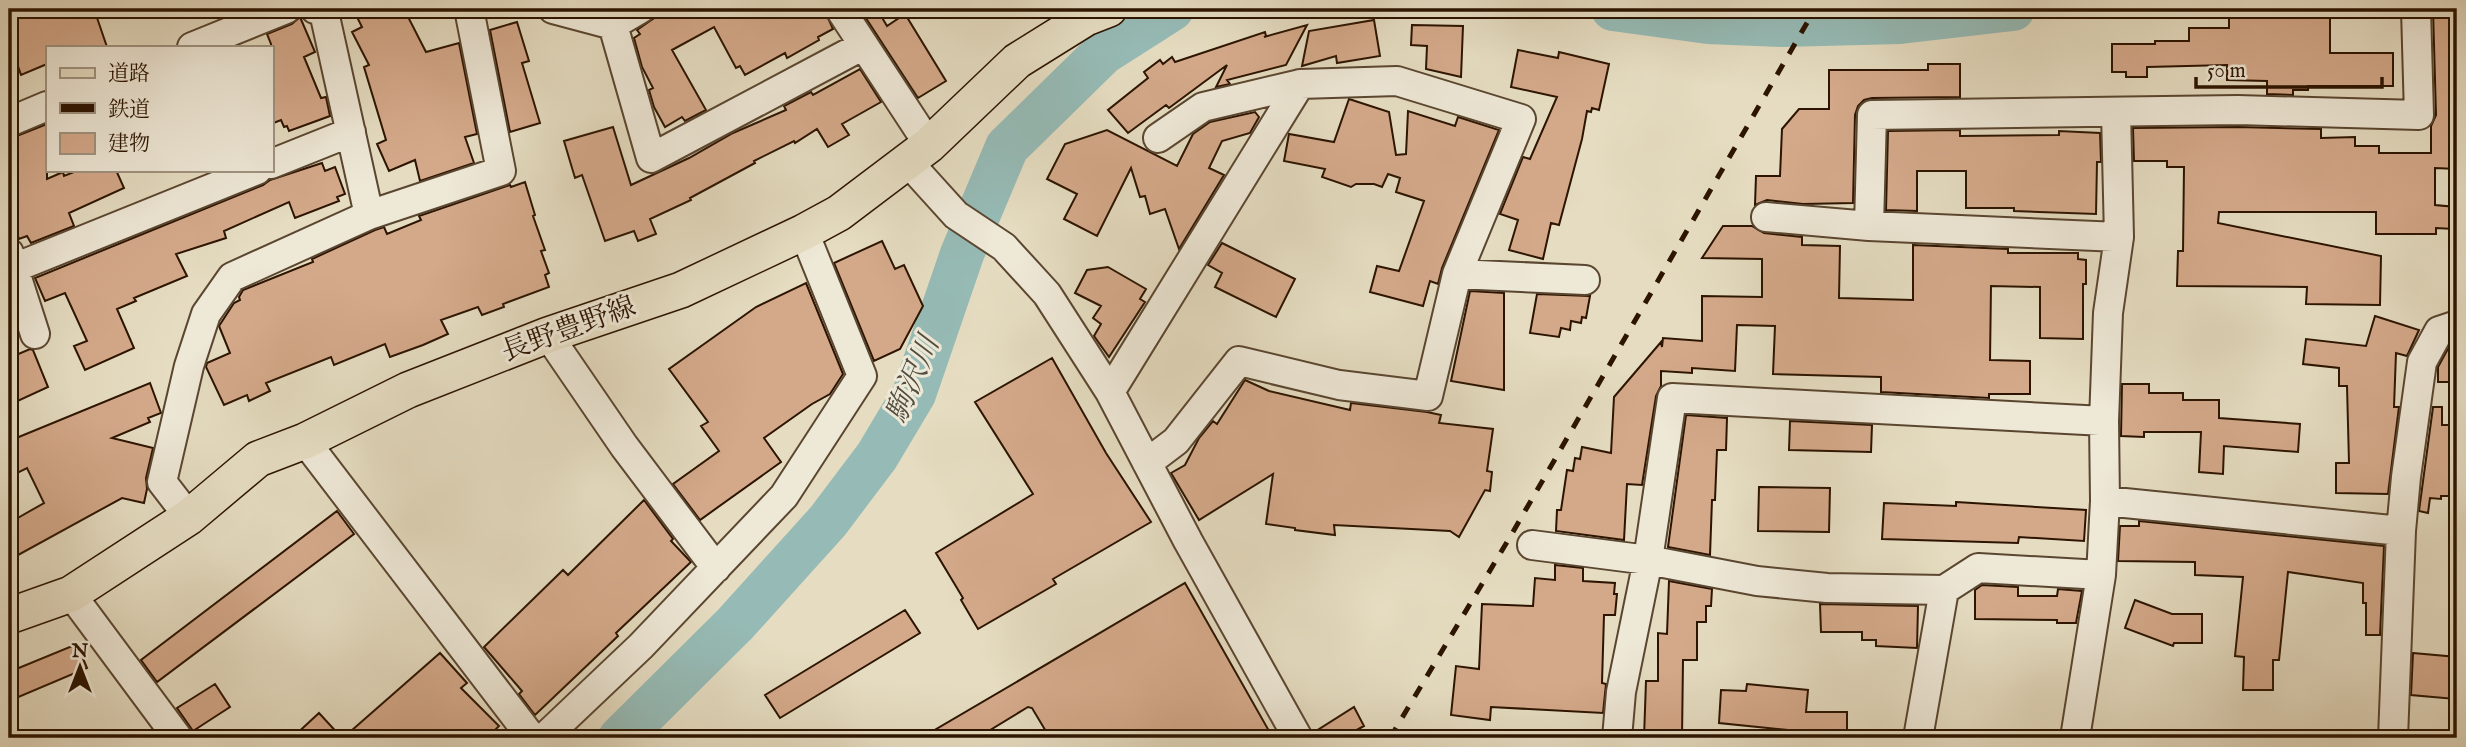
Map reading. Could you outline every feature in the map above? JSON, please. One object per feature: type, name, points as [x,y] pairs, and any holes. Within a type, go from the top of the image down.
[{"type":"main road","name":"長野豊野線","points":[[9,617],[71,594],[189,517],[258,459],[305,441],[408,390],[548,335],[681,290],[839,213],[918,153],[1017,61],[1086,18],[1109,9]]},
{"type":"street","points":[[194,46],[286,9]]},
{"type":"street","points":[[316,9],[324,12],[369,215]]},
{"type":"street","points":[[189,517],[162,482],[189,366],[206,314],[232,277],[369,215],[501,171],[469,9]]},
{"type":"street","points":[[552,9],[609,17],[640,9]]},
{"type":"street","points":[[840,9],[918,153],[956,215],[1004,247],[1047,294],[1110,392],[1188,541],[1298,738]]},
{"type":"street","points":[[1869,226],[1872,115],[2238,110],[2419,115],[2416,9]]},
{"type":"street","points":[[609,17],[651,158],[862,46]]},
{"type":"street","points":[[1147,463],[1176,441],[1238,361],[1339,385],[1428,396],[1457,274],[1521,119],[1397,81],[1300,85],[1203,107],[1158,138]]},
{"type":"street","points":[[1110,392],[1300,85]]},
{"type":"street","points":[[9,122],[46,106]]},
{"type":"street","points":[[2075,738],[2101,575],[2108,313],[2119,237],[2116,112]]},
{"type":"street","points":[[273,163],[351,132]]},
{"type":"street","points":[[36,334],[11,260],[252,172]]},
{"type":"street","points":[[1766,217],[1869,226],[2119,237]]},
{"type":"street","points":[[544,738],[641,646],[784,496],[862,376],[804,232]]},
{"type":"street","points":[[1457,274],[1585,280]]},
{"type":"street","points":[[2393,738],[2400,531],[2422,362],[2439,331],[2457,325]]},
{"type":"street","points":[[548,335],[624,446],[716,568]]},
{"type":"street","points":[[1617,738],[1621,692],[1648,560],[1672,398],[2104,421]]},
{"type":"street","points":[[305,441],[532,738]]},
{"type":"street","points":[[2105,501],[2400,531]]},
{"type":"street","points":[[1532,545],[1648,560],[1757,581],[1827,588],[1944,590],[1978,568],[2101,575]]},
{"type":"street","points":[[1918,738],[1944,590]]},
{"type":"street","points":[[71,594],[178,738]]},
{"type":"building","points":[[9,9],[94,9],[107,46],[46,46],[46,64],[21,75],[9,40]]},
{"type":"building","points":[[353,9],[404,9],[426,52],[459,43],[477,134],[465,137],[474,163],[420,181],[415,160],[389,171],[377,144],[386,140],[364,67],[369,65],[352,32],[362,27]]},
{"type":"building","points":[[657,9],[802,9],[806,17],[824,9],[833,29],[787,58],[785,53],[745,75],[740,66],[736,68],[714,27],[672,50],[706,110],[685,121],[682,117],[665,127],[654,107],[649,90],[653,88],[642,67],[634,38],[640,34],[637,30],[654,18]]},
{"type":"building","points":[[860,9],[877,9],[887,26],[905,14],[946,81],[918,98]]},
{"type":"building","points":[[2265,9],[2330,9],[2330,53],[2393,53],[2393,86],[2308,86],[2308,90],[2293,90],[2293,95],[2267,94],[2267,81],[2227,80],[2227,65],[2147,67],[2147,77],[2126,77],[2126,72],[2112,72],[2112,44],[2189,41],[2189,28],[2229,28],[2229,13],[2265,13]]},
{"type":"building","points":[[2433,9],[2457,9],[2457,169],[2435,168],[2435,205],[2456,207],[2454,229],[2436,228],[2436,234],[2376,234],[2376,212],[2219,212],[2218,223],[2381,256],[2380,305],[2306,304],[2307,287],[2177,286],[2178,251],[2183,251],[2184,167],[2167,167],[2167,161],[2134,161],[2133,128],[2321,129],[2321,138],[2355,137],[2355,146],[2379,146],[2379,153],[2431,153],[2431,126],[2436,115]]},
{"type":"building","points":[[300,17],[315,52],[304,57],[321,98],[326,97],[330,116],[289,131],[281,120],[273,123],[273,46],[267,34],[292,24]]},
{"type":"building","points":[[1374,20],[1380,56],[1337,63],[1336,56],[1302,66],[1309,31]]},
{"type":"building","points":[[517,22],[529,61],[522,63],[540,123],[510,132],[490,30]]},
{"type":"building","points":[[1307,25],[1286,65],[1227,80],[1230,84],[1216,87],[1227,65],[1169,108],[1166,105],[1128,133],[1108,110],[1148,78],[1144,72],[1160,60],[1163,64],[1172,57],[1175,62],[1265,32],[1264,37]]},
{"type":"building","points":[[1412,25],[1463,26],[1461,77],[1426,69],[1427,46],[1411,45]]},
{"type":"building","points":[[1518,50],[1558,58],[1559,52],[1609,64],[1599,110],[1592,108],[1591,112],[1587,111],[1559,225],[1551,223],[1543,259],[1509,250],[1518,220],[1500,214],[1523,157],[1530,159],[1557,97],[1511,87]]},
{"type":"building","points":[[1928,64],[1960,64],[1960,97],[1864,100],[1855,115],[1853,203],[1803,204],[1767,200],[1755,205],[1756,176],[1780,176],[1782,129],[1799,109],[1829,109],[1829,70],[1928,70]]},
{"type":"building","points":[[860,69],[881,102],[842,124],[849,135],[828,147],[817,129],[795,143],[794,141],[754,161],[755,163],[690,198],[691,200],[650,219],[656,234],[638,241],[634,231],[605,241],[582,175],[575,178],[564,141],[613,127],[631,185],[689,158],[733,133],[786,110],[784,106],[811,92],[813,95]]},
{"type":"building","points":[[1349,99],[1389,112],[1396,155],[1406,154],[1408,111],[1455,126],[1458,117],[1499,130],[1442,268],[1438,284],[1430,281],[1423,306],[1370,292],[1377,266],[1399,271],[1424,201],[1396,192],[1400,178],[1388,174],[1382,187],[1356,184],[1351,187],[1322,177],[1325,169],[1284,161],[1289,134],[1334,142]]},
{"type":"building","points":[[1255,112],[1259,117],[1250,133],[1222,141],[1209,168],[1224,175],[1179,249],[1165,209],[1150,214],[1145,196],[1140,197],[1131,168],[1097,236],[1064,219],[1077,194],[1047,179],[1065,144],[1107,130],[1177,166],[1193,134],[1210,122]]},
{"type":"building","points":[[46,124],[47,179],[63,172],[64,176],[74,172],[117,172],[124,188],[69,213],[74,226],[31,243],[27,236],[19,239],[9,212],[9,139]]},
{"type":"building","points":[[1960,130],[1960,136],[2059,135],[2059,131],[2100,133],[2101,162],[2097,162],[2096,214],[2014,211],[2014,208],[1966,208],[1966,171],[1917,171],[1917,211],[1886,210],[1888,131]]},
{"type":"building","points":[[322,163],[325,171],[335,167],[345,194],[337,197],[339,201],[295,218],[289,202],[224,231],[226,238],[176,254],[187,276],[134,298],[136,301],[117,309],[134,348],[85,370],[74,346],[87,341],[65,293],[45,301],[35,278],[270,180]]},
{"type":"building","points":[[525,182],[545,250],[541,251],[549,273],[545,275],[549,287],[482,315],[478,307],[441,320],[448,334],[390,357],[385,344],[334,365],[331,357],[266,383],[270,391],[249,401],[247,395],[224,405],[206,367],[207,363],[230,353],[219,326],[234,303],[240,300],[243,290],[313,262],[312,259],[375,230],[384,227],[387,234],[421,220],[419,216]]},
{"type":"building","points":[[1723,226],[1752,226],[1764,233],[1802,237],[1802,245],[1840,246],[1839,298],[1913,300],[1913,245],[2008,249],[2008,253],[2078,253],[2078,259],[2086,260],[2083,339],[2040,338],[2040,287],[1991,286],[1990,360],[2030,361],[2030,394],[1989,394],[1989,398],[1881,392],[1881,377],[1773,374],[1775,326],[1737,325],[1735,371],[1692,368],[1692,373],[1661,371],[1661,386],[1656,396],[1642,485],[1627,484],[1624,540],[1556,531],[1557,510],[1561,510],[1567,470],[1573,471],[1575,458],[1580,459],[1582,447],[1611,453],[1614,397],[1661,342],[1662,347],[1663,338],[1702,341],[1702,296],[1762,297],[1762,259],[1702,258]]},
{"type":"building","points":[[882,241],[895,269],[904,265],[923,306],[900,349],[874,361],[834,263]]},
{"type":"building","points":[[1222,243],[1295,279],[1276,317],[1215,287],[1222,273],[1208,265]]},
{"type":"building","points":[[1108,267],[1146,289],[1140,299],[1145,302],[1109,357],[1094,336],[1101,324],[1093,318],[1101,306],[1075,293],[1087,270]]},
{"type":"building","points":[[806,283],[843,374],[830,394],[764,438],[781,462],[700,520],[673,484],[719,451],[701,426],[708,422],[669,369],[756,307]]},
{"type":"building","points":[[1470,291],[1504,293],[1504,390],[1451,381]]},
{"type":"building","points":[[1537,294],[1590,296],[1586,318],[1582,317],[1581,323],[1571,321],[1570,330],[1561,328],[1559,337],[1530,333]]},
{"type":"building","points":[[2375,316],[2419,330],[2407,356],[2396,353],[2394,407],[2399,407],[2388,494],[2336,493],[2336,463],[2349,463],[2347,386],[2339,386],[2339,368],[2303,364],[2306,339],[2366,346]]},
{"type":"building","points":[[2457,343],[2457,382],[2438,382],[2438,367],[2450,345]]},
{"type":"building","points":[[33,350],[48,387],[9,405],[9,358]]},
{"type":"building","points":[[1052,358],[1106,453],[1151,522],[1053,579],[1056,584],[978,629],[936,553],[1033,494],[975,402]]},
{"type":"building","points":[[1245,380],[1269,391],[1350,410],[1351,403],[1427,412],[1441,415],[1439,423],[1493,429],[1487,471],[1492,472],[1490,491],[1485,490],[1459,537],[1450,531],[1334,525],[1335,535],[1266,524],[1273,474],[1199,520],[1171,473],[1185,465],[1199,438],[1213,421],[1217,424]]},
{"type":"building","points":[[150,383],[161,413],[148,418],[150,422],[112,438],[153,448],[144,503],[122,498],[9,560],[9,523],[44,503],[27,468],[9,477],[9,441]]},
{"type":"building","points":[[2122,384],[2149,384],[2149,393],[2183,393],[2183,400],[2219,400],[2219,418],[2300,424],[2298,452],[2224,446],[2223,474],[2199,472],[2201,432],[2144,432],[2144,437],[2121,436]]},
{"type":"building","points":[[2433,407],[2442,407],[2442,425],[2457,425],[2457,496],[2430,498],[2428,513],[2419,511]]},
{"type":"building","points":[[1686,415],[1727,418],[1726,450],[1717,450],[1710,555],[1668,547]]},
{"type":"building","points":[[1790,421],[1872,425],[1871,452],[1789,450]]},
{"type":"building","points":[[1759,487],[1830,488],[1829,532],[1758,531]]},
{"type":"building","points":[[644,500],[673,539],[671,541],[691,562],[535,715],[519,694],[522,691],[484,647],[563,570],[568,575]]},
{"type":"building","points":[[1956,502],[2086,510],[2084,541],[2019,537],[2018,543],[1882,539],[1884,503],[1956,506]]},
{"type":"building","points":[[337,511],[354,534],[157,682],[141,660]]},
{"type":"building","points":[[2139,521],[2384,546],[2380,635],[2366,635],[2363,583],[2288,572],[2279,660],[2273,660],[2273,690],[2243,690],[2244,657],[2235,656],[2243,577],[2195,575],[2195,562],[2118,561],[2120,526],[2139,526]]},
{"type":"building","points":[[1555,565],[1583,568],[1583,581],[1615,583],[1615,615],[1604,615],[1602,683],[1606,684],[1603,713],[1491,707],[1490,720],[1451,715],[1456,666],[1479,669],[1482,604],[1533,606],[1535,578],[1555,580]]},
{"type":"building","points":[[1669,581],[1712,589],[1711,606],[1706,606],[1706,622],[1697,622],[1697,660],[1683,660],[1682,738],[1644,738],[1646,681],[1658,681],[1658,633],[1667,634]]},
{"type":"building","points":[[1185,583],[1273,738],[1050,738],[1032,708],[1028,707],[977,738],[921,738]]},
{"type":"building","points":[[1982,585],[2018,587],[2018,596],[2057,596],[2058,589],[2082,591],[2076,623],[2057,623],[2057,620],[1975,619],[1975,590]]},
{"type":"building","points":[[2135,600],[2172,614],[2202,614],[2202,643],[2174,643],[2173,646],[2125,628]]},
{"type":"building","points":[[1820,604],[1918,606],[1917,648],[1876,646],[1876,640],[1862,640],[1862,632],[1821,632]]},
{"type":"building","points":[[905,610],[920,633],[780,718],[765,695]]},
{"type":"building","points":[[77,644],[87,668],[9,701],[9,672]]},
{"type":"building","points":[[440,653],[467,683],[461,688],[499,726],[487,738],[343,738]]},
{"type":"building","points":[[2413,653],[2457,657],[2455,699],[2411,695]]},
{"type":"building","points":[[215,684],[230,707],[193,731],[177,708]]},
{"type":"building","points":[[1747,684],[1808,690],[1806,712],[1847,712],[1847,738],[1818,738],[1818,733],[1719,723],[1721,690],[1746,691]]},
{"type":"building","points":[[1354,707],[1364,726],[1342,738],[1315,738],[1313,733]]},
{"type":"building","points":[[319,713],[342,738],[292,738]]},
{"type":"waterway","name":"駒沢川","points":[[620,738],[735,624],[828,521],[877,456],[914,394],[962,254],[1007,147],[1103,53],[1172,9]]},
{"type":"waterway","name":"駒沢川","points":[[1613,9],[1708,22],[1782,25],[1900,22],[2013,9]]},
{"type":"railway","points":[[1390,738],[1510,537],[1815,9]]}]
